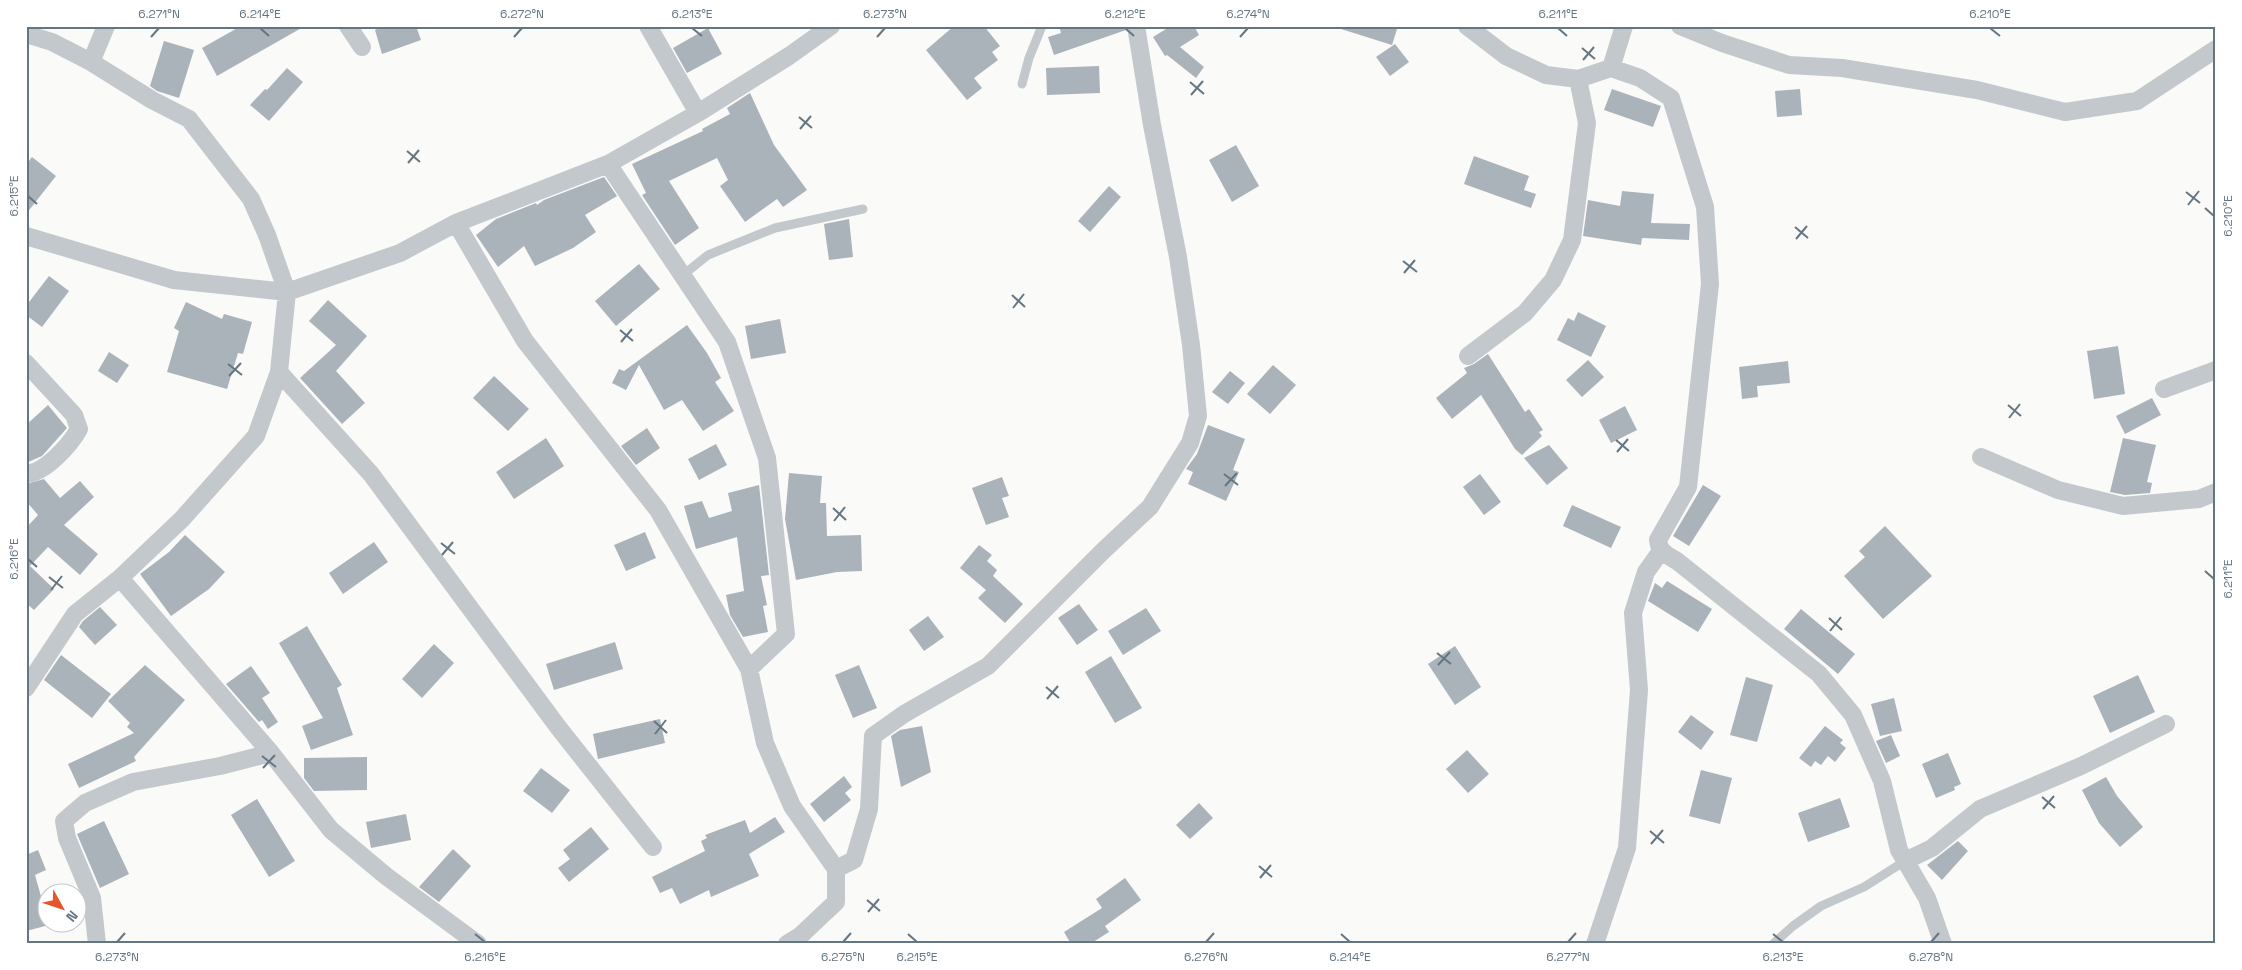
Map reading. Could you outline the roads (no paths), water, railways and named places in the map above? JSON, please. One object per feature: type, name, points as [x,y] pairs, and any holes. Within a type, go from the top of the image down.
[{"type":"street","points":[[91,62],[106,26]]},
{"type":"street","points":[[348,26],[362,47]]},
{"type":"street","points":[[648,26],[698,113]]},
{"type":"street","points":[[26,236],[174,280],[286,292],[400,253],[456,223],[608,164],[698,113],[789,56],[831,26]]},
{"type":"street","points":[[836,869],[854,860],[864,826],[868,809],[873,736],[904,714],[988,666],[1104,550],[1150,507],[1190,443],[1198,416],[1191,345],[1178,257],[1152,125],[1136,26]]},
{"type":"street","points":[[1468,26],[1506,56],[1546,75],[1578,79],[1611,68],[1640,78],[1671,98],[1705,207],[1710,284],[1688,488],[1658,540],[1661,551],[1692,573],[1819,674],[1853,715],[1882,781],[1899,850],[1927,898],[1943,944]]},
{"type":"street","points":[[1611,68],[1624,26]]},
{"type":"street","points":[[1680,26],[1722,43],[1790,65],[1842,68],[1977,90],[2065,112],[2137,101],[2216,49]]},
{"type":"street","points":[[26,34],[52,42],[91,62],[152,100],[189,119],[251,199],[267,235],[286,292],[279,372],[256,436],[182,518],[120,578],[75,614],[26,688]]},
{"type":"street","points":[[1468,356],[1525,313],[1553,280],[1572,240],[1587,123],[1578,79]]},
{"type":"street","points":[[608,164],[727,342],[767,458],[786,634],[749,669]]},
{"type":"street","points":[[456,223],[525,341],[658,510],[749,669],[765,743],[792,806],[836,869],[836,902],[800,936],[787,944]]},
{"type":"street","points":[[26,363],[74,415],[79,429],[72,442],[52,460],[31,474],[26,474]]},
{"type":"street","points":[[2164,390],[2216,370]]},
{"type":"street","points":[[279,372],[371,474],[558,727],[653,848]]},
{"type":"street","points":[[1981,457],[2058,490],[2124,506],[2199,499],[2216,492]]},
{"type":"street","points":[[1595,944],[1626,848],[1639,690],[1633,613],[1646,572],[1661,551]]},
{"type":"street","points":[[120,578],[271,753],[332,830],[386,876],[478,944]]},
{"type":"street","points":[[1905,861],[1932,848],[1980,809],[2081,766],[2166,724]]},
{"type":"street","points":[[97,944],[92,898],[67,838],[64,821],[86,803],[133,782],[220,766],[271,753]]},
{"type":"lane","points":[[1022,84],[1029,58],[1042,26]]},
{"type":"lane","points":[[683,275],[708,256],[776,228],[863,209]]},
{"type":"lane","points":[[1773,944],[1792,926],[1821,906],[1864,887],[1905,861]]}]
